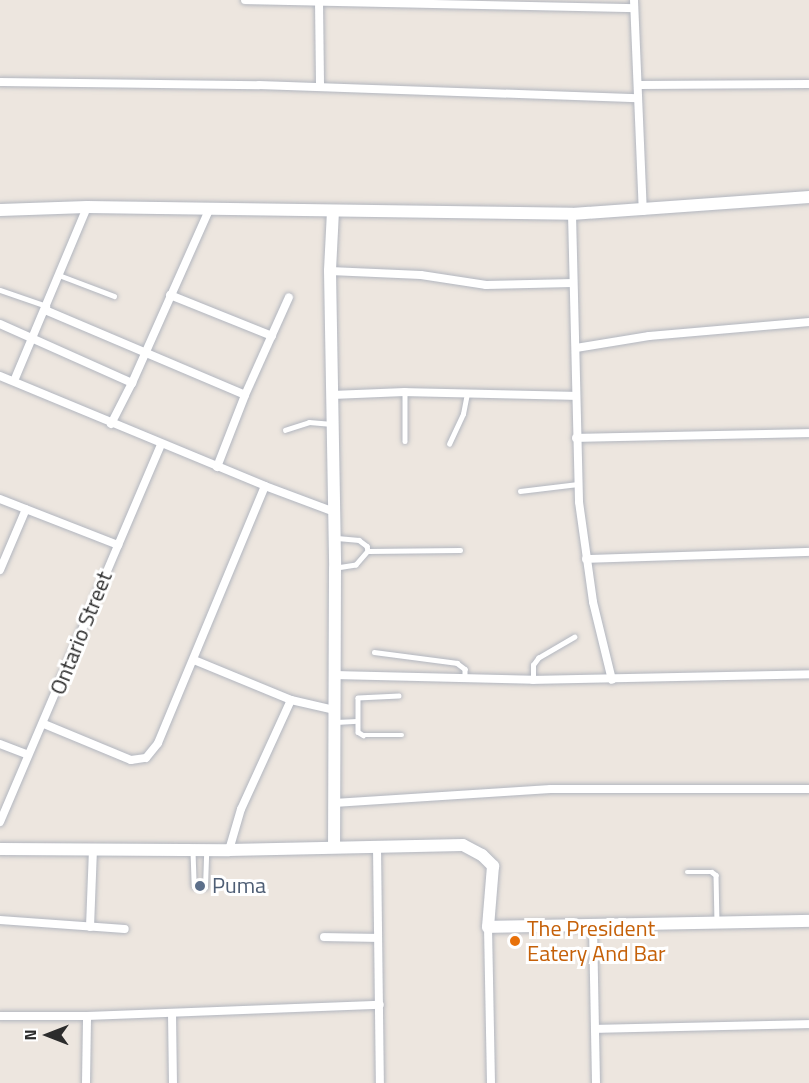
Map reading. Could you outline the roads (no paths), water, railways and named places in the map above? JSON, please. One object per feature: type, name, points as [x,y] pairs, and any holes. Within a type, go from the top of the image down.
[{"type":"street","points":[[245,0],[634,4],[643,211]]},
{"type":"street","points":[[319,2],[320,87]]},
{"type":"street","points":[[0,82],[320,87],[638,98]]},
{"type":"street","points":[[638,85],[809,84]]},
{"type":"street","points":[[0,210],[87,207],[572,214],[643,211],[809,197]]},
{"type":"street","points":[[14,381],[34,339],[87,207]]},
{"type":"street","points":[[111,424],[132,383],[209,210]]},
{"type":"street","points":[[333,211],[330,271],[332,511],[335,568],[334,847]]},
{"type":"street","points":[[572,214],[578,484],[585,559],[612,680]]},
{"type":"street","points":[[330,271],[421,275],[486,285],[573,283]]},
{"type":"street","points":[[170,295],[272,336]]},
{"type":"street","points":[[217,467],[245,395],[289,297]]},
{"type":"street","points":[[46,308],[144,354],[245,395]]},
{"type":"street","points":[[576,348],[650,336],[809,322]]},
{"type":"street","points":[[0,324],[132,383]]},
{"type":"street","points":[[0,376],[111,424],[332,511]]},
{"type":"street","points":[[332,395],[405,392],[576,396]]},
{"type":"street","points":[[576,438],[809,433]]},
{"type":"street","name":"Ontario Street","points":[[0,822],[28,755],[44,724],[161,444]]},
{"type":"street","points":[[44,724],[131,760],[146,758],[158,744],[265,486]]},
{"type":"street","points":[[0,498],[117,545]]},
{"type":"street","points":[[0,570],[26,509]]},
{"type":"street","points":[[585,559],[809,552]]},
{"type":"street","points":[[194,660],[334,716]]},
{"type":"street","points":[[334,675],[612,680],[809,674]]},
{"type":"street","points":[[229,850],[240,809],[291,700]]},
{"type":"street","points":[[0,744],[28,755]]},
{"type":"street","points":[[334,803],[551,789],[642,787],[809,789]]},
{"type":"street","points":[[0,849],[229,850],[463,844],[482,855],[493,866],[488,927],[491,1083]]},
{"type":"street","points":[[377,847],[380,1083]]},
{"type":"street","points":[[90,927],[93,850]]},
{"type":"street","points":[[0,920],[125,929]]},
{"type":"street","points":[[488,927],[809,921]]},
{"type":"street","points":[[593,926],[596,1083]]},
{"type":"street","points":[[324,937],[378,938]]},
{"type":"street","points":[[0,1016],[87,1016],[380,1005]]},
{"type":"street","points":[[172,1013],[172,1083]]},
{"type":"street","points":[[86,1083],[87,1016]]},
{"type":"street","points":[[595,1029],[809,1024]]},
{"type":"lane","points":[[59,275],[114,296]]},
{"type":"lane","points":[[0,290],[46,308]]},
{"type":"lane","points":[[405,392],[405,441]]},
{"type":"lane","points":[[449,444],[463,414],[467,393]]},
{"type":"lane","points":[[285,429],[309,422],[332,424]]},
{"type":"lane","points":[[520,491],[578,484]]},
{"type":"lane","points":[[334,538],[359,540],[367,546],[368,551]]},
{"type":"lane","points":[[335,568],[356,565],[368,551],[460,550]]},
{"type":"lane","points":[[532,680],[533,665],[538,658],[574,637]]},
{"type":"lane","points":[[374,652],[458,663],[465,669],[465,677]]},
{"type":"lane","points":[[399,696],[358,698],[357,721],[360,734],[402,735]]},
{"type":"lane","points":[[334,716],[357,721]]},
{"type":"lane","points":[[200,850],[206,885],[196,888],[200,850]]},
{"type":"lane","points":[[687,872],[712,872],[716,875],[717,923]]},
{"type":"place","name":"Puma","points":[[200,886]]},
{"type":"place","name":"The President Eatery And Bar","points":[[515,941]]}]
